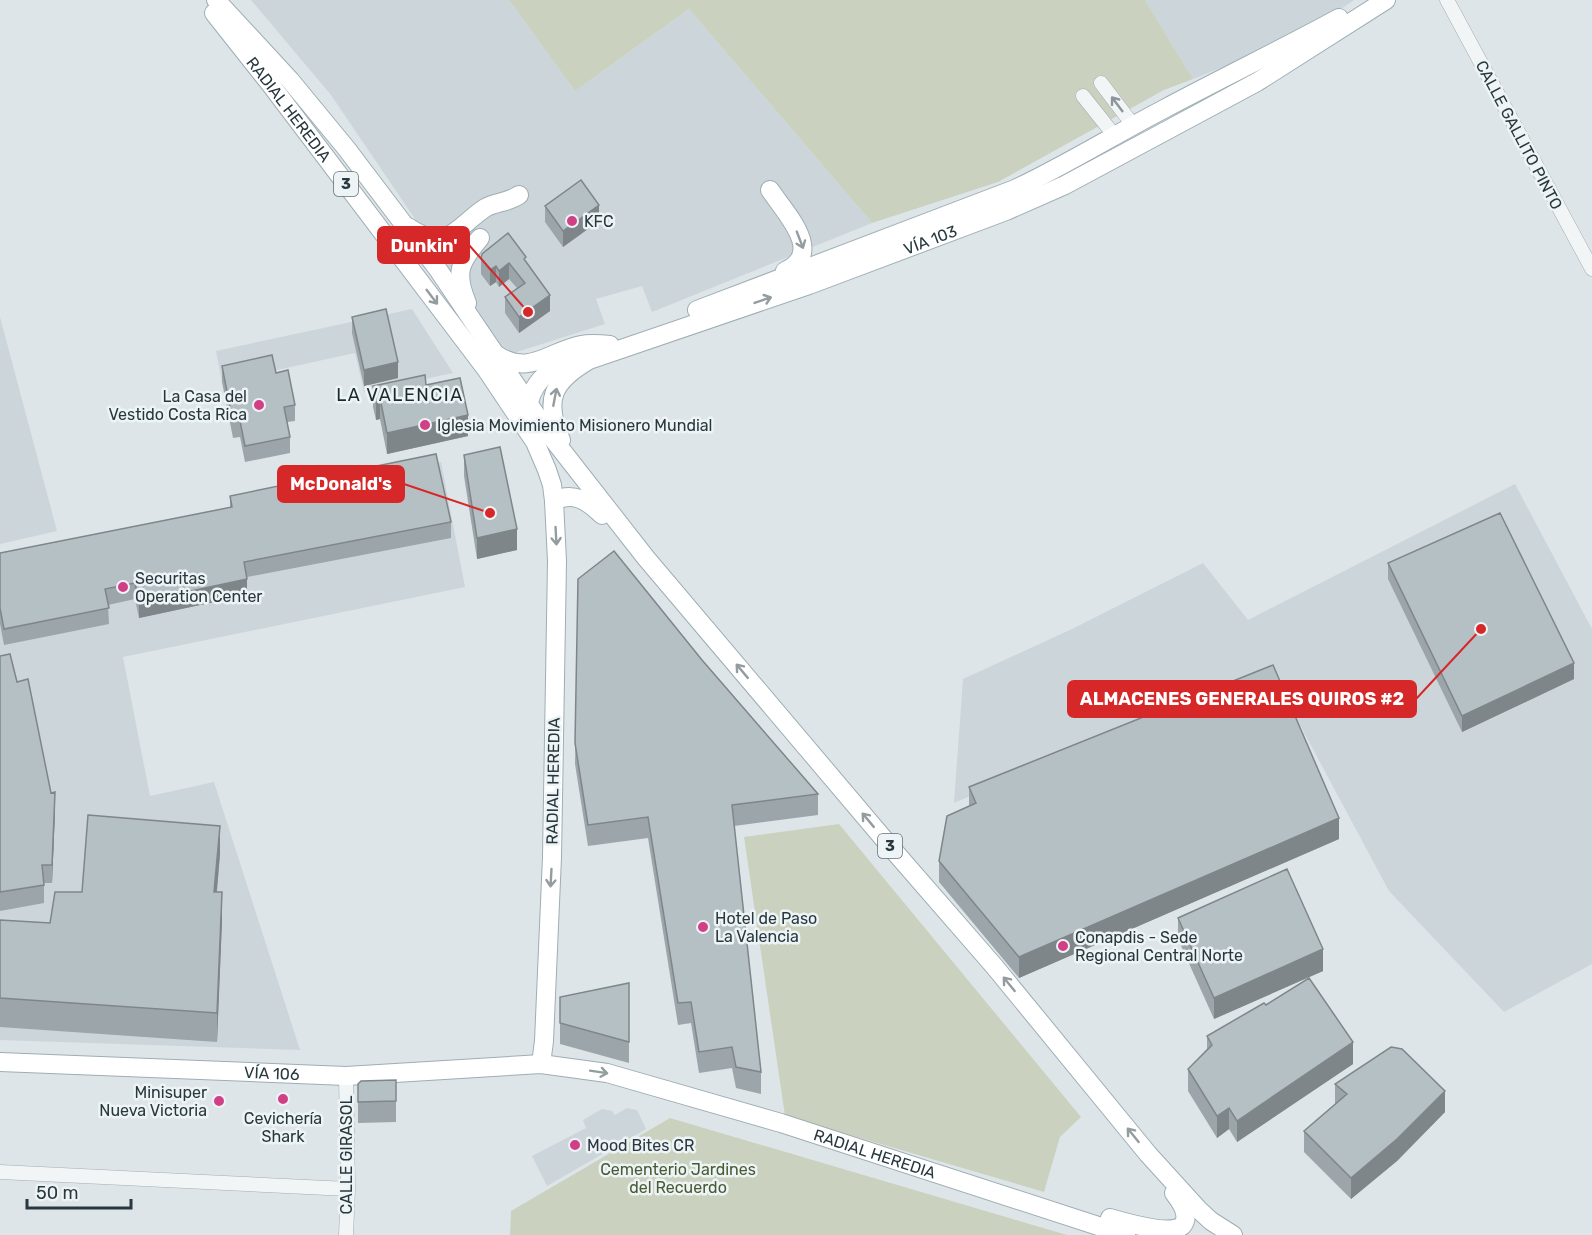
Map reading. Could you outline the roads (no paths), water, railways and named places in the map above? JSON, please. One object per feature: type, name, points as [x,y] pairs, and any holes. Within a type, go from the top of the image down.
[{"type":"main road","name":"RADIAL HEREDIA","points":[[205,0],[486,369],[535,442],[548,470],[554,501],[557,561],[552,857],[541,1064],[607,1073],[791,1127],[1126,1235]]},
{"type":"main road","name":"RADIAL HEREDIA","points":[[216,0],[290,80],[346,148],[437,268],[528,405],[646,558],[994,966],[1148,1154],[1198,1209],[1211,1221],[1233,1235]]},
{"type":"main road","name":"VÍA 103","points":[[528,405],[534,389],[542,378],[568,358],[664,326],[689,313],[839,258],[1015,189],[1125,133],[1371,0]]},
{"type":"main road","name":"VÍA 103","points":[[591,487],[563,443],[553,418],[554,394],[564,376],[589,360],[809,285],[997,215],[1065,184],[1257,82],[1386,0]]},
{"type":"main road","points":[[235,39],[312,121],[419,262],[424,266],[437,268]]},
{"type":"main road","points":[[809,285],[826,276],[839,258],[871,260],[897,243],[967,219],[1032,192],[1116,150],[1125,133],[1141,136],[1211,96],[1323,41]]},
{"type":"main road","points":[[689,313],[799,263],[802,257],[803,242],[770,190]]},
{"type":"main road","points":[[400,221],[426,237],[446,237],[456,232],[485,208],[509,202],[519,195]]},
{"type":"main road","points":[[478,330],[462,291],[459,272],[461,263],[480,237]]},
{"type":"main road","points":[[492,352],[507,362],[527,364],[579,345],[610,345]]},
{"type":"main road","points":[[528,405],[529,422],[535,442]]},
{"type":"main road","points":[[554,501],[568,497],[584,499],[591,503],[646,558]]},
{"type":"main road","name":"VÍA 106","points":[[0,1062],[346,1076],[541,1064]]},
{"type":"main road","points":[[791,1127],[867,1144],[1156,1232],[1168,1233],[1178,1230],[1184,1224],[1186,1215],[1182,1204],[1148,1154]]},
{"type":"street","name":"CALLE GALLITO PINTO","points":[[1447,0],[1592,269]]},
{"type":"street","points":[[1101,83],[1125,133]]},
{"type":"street","points":[[1083,96],[1125,133]]},
{"type":"street","name":"CALLE GIRASOL","points":[[346,1076],[348,1189],[346,1235]]},
{"type":"street","points":[[0,1172],[348,1189]]},
{"type":"place","name":"KFC","points":[[572,221]]},
{"type":"place","name":"Dunkin'","points":[[528,312]]},
{"type":"place","name":"La Casa del Vestido Costa Rica","points":[[259,405]]},
{"type":"place","name":"Iglesia Movimiento Misionero Mundial","points":[[425,425]]},
{"type":"place","name":"McDonald's","points":[[490,513]]},
{"type":"place","name":"Securitas Operation Center","points":[[123,587]]},
{"type":"place","name":"ALMACENES GENERALES QUIROS #2","points":[[1481,629]]},
{"type":"place","name":"Hotel de Paso La Valencia","points":[[703,927]]},
{"type":"place","name":"Conapdis - Sede Regional Central Norte","points":[[1063,946]]},
{"type":"place","name":"Cevichería Shark","points":[[283,1099]]},
{"type":"place","name":"Minisuper Nueva Victoria","points":[[219,1101]]},
{"type":"place","name":"Mood Bites CR","points":[[575,1145]]},
{"type":"district","name":"LA VALENCIA","points":[[400,395]]},
{"type":"park label","name":"Cementerio Jardines del Recuerdo","points":[[678,1178]]}]
